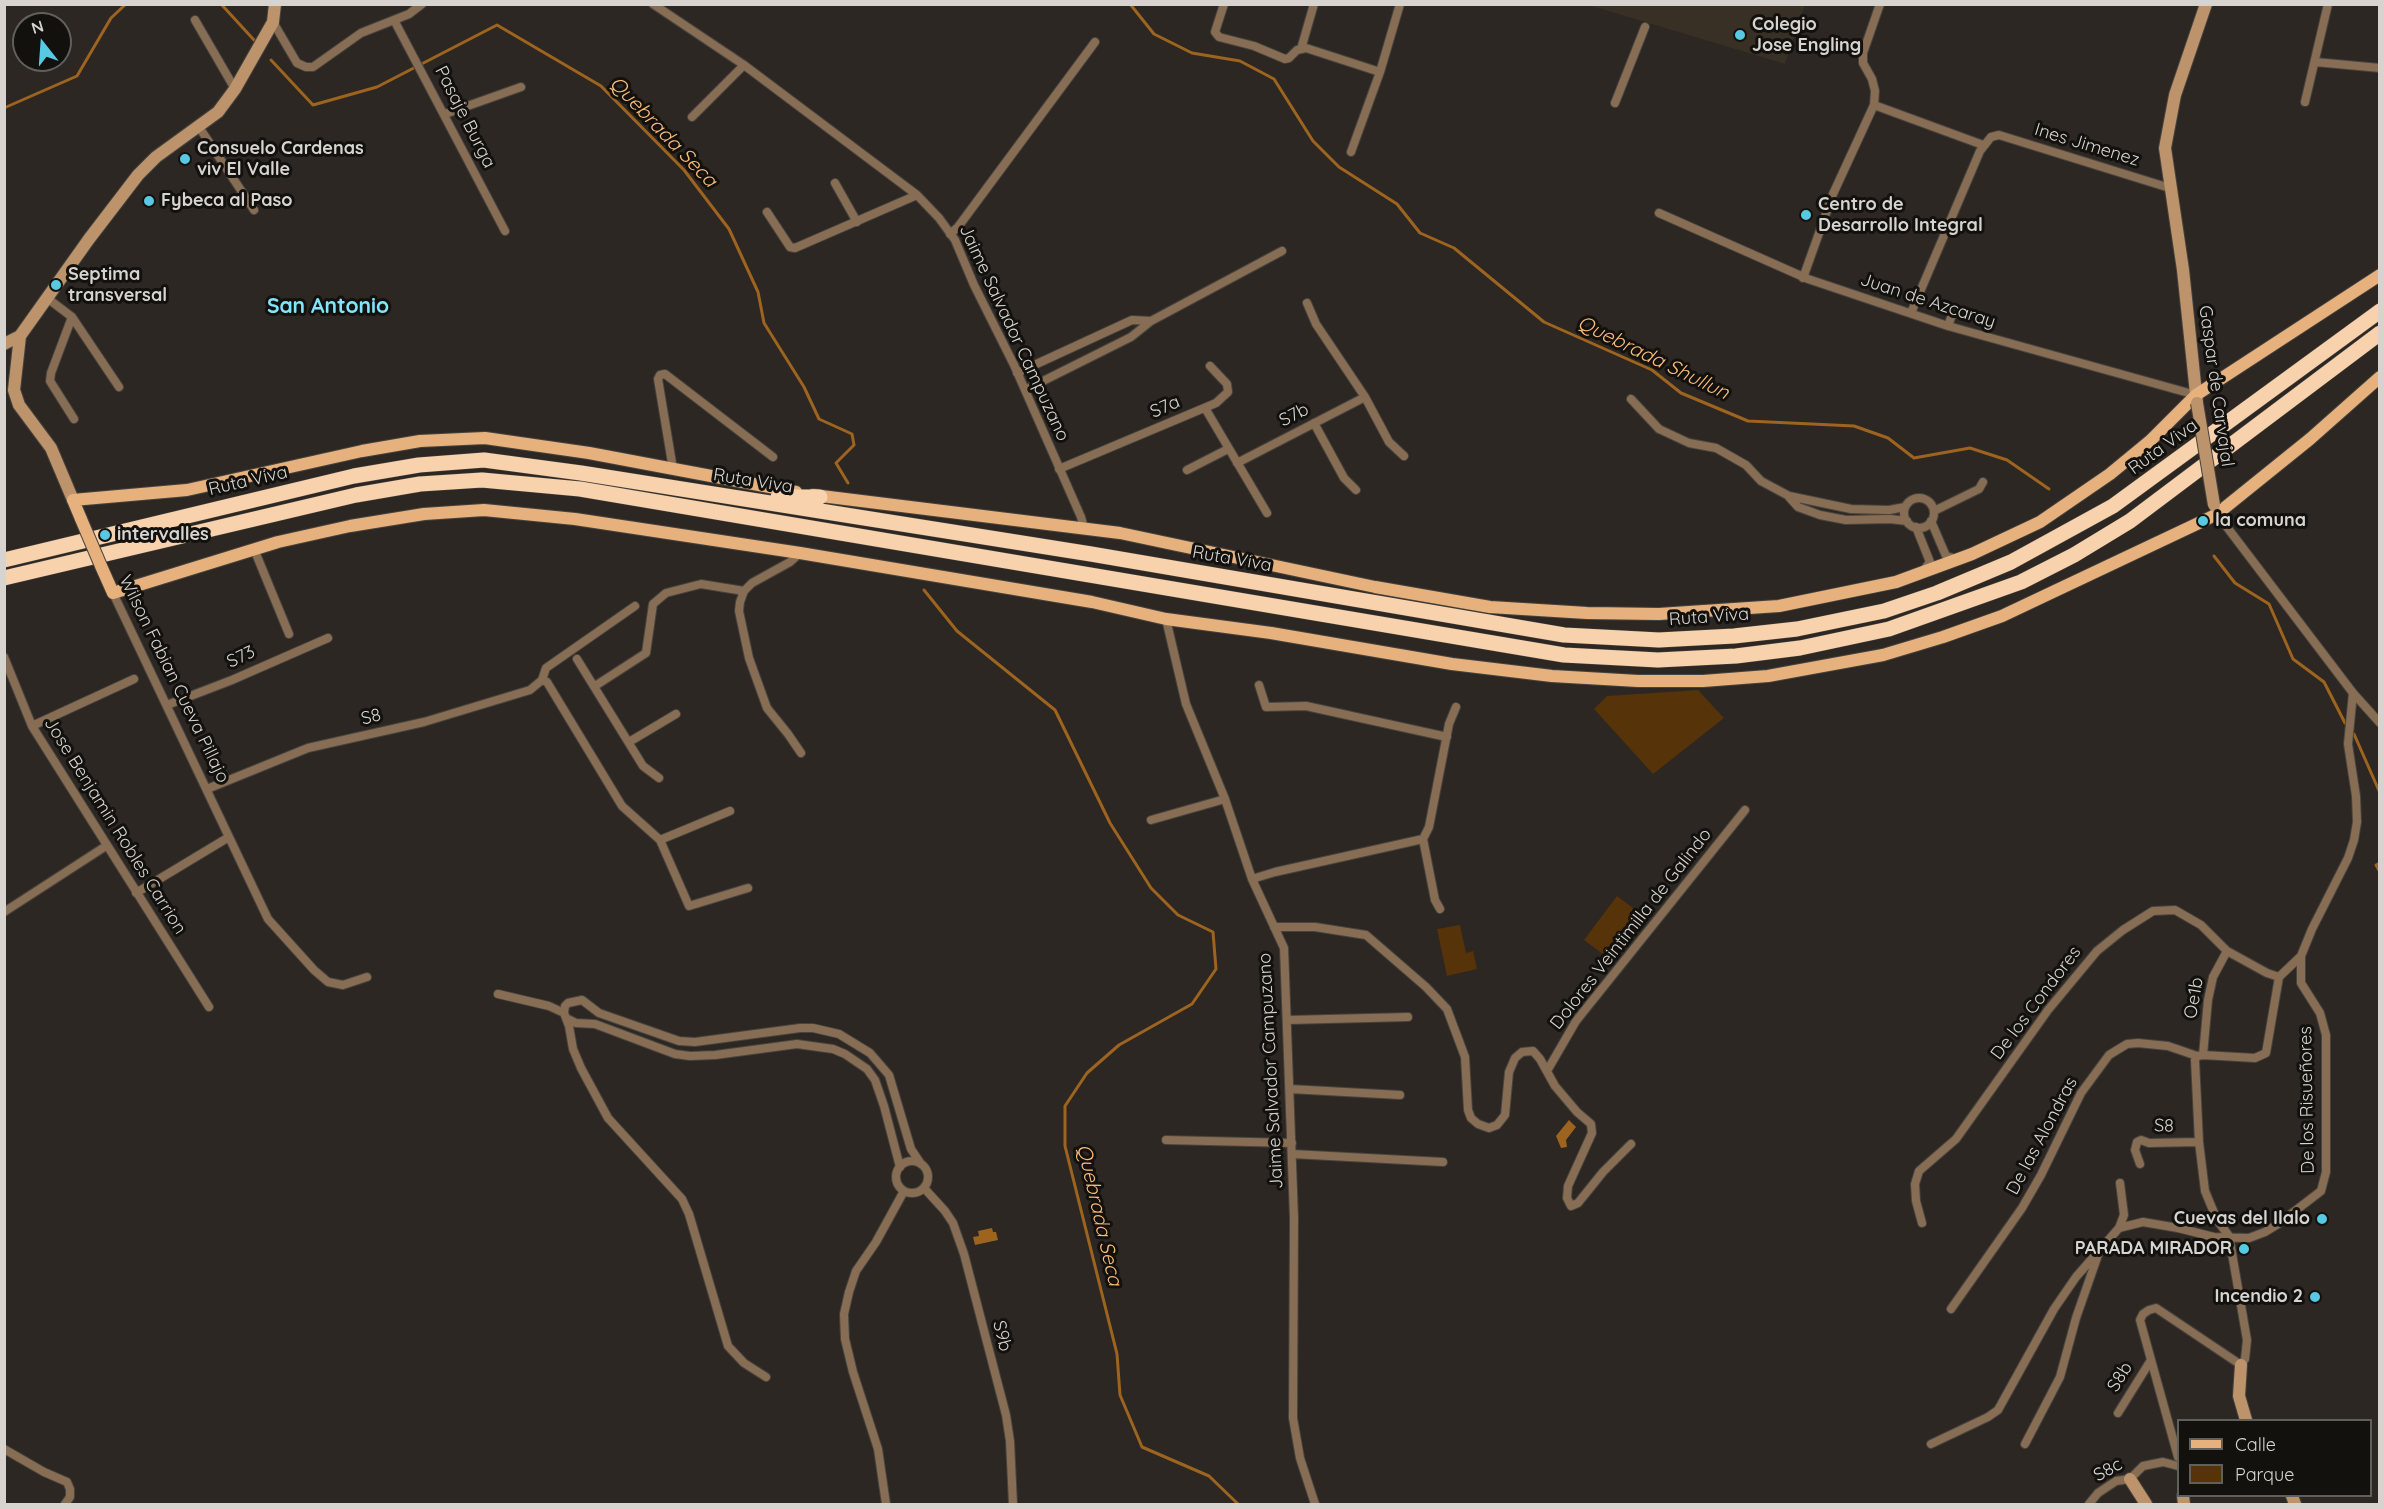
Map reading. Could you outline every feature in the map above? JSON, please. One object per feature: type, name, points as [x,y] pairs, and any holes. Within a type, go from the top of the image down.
[{"type":"highway","name":"Ruta Viva","points":[[4,560],[354,476],[419,465],[484,460],[581,473],[1091,554],[1564,635],[1659,640],[1734,636],[1797,629],[1884,611],[1937,593],[2011,562],[2114,506],[2379,311]]},
{"type":"highway","name":"Ruta Viva","points":[[4,578],[356,495],[420,484],[482,480],[580,489],[1564,655],[1658,660],[1736,656],[1800,648],[1890,629],[1941,612],[2032,576],[2074,555],[2130,521],[2379,333]]},
{"type":"highway","points":[[739,498],[820,496]]},
{"type":"main road","points":[[4,344],[20,336],[138,175],[156,157],[218,112],[236,89],[273,22],[276,12],[275,4]]},
{"type":"main road","name":"Gaspar de Carvajal","points":[[2206,4],[2175,95],[2166,148],[2173,189],[2197,399],[2215,509]]},
{"type":"main road","name":"Ruta Viva","points":[[73,500],[187,490],[362,451],[420,441],[485,438],[589,453],[820,496],[1120,533],[1375,588],[1490,607],[1587,613],[1659,614],[1779,606],[1896,582],[1958,559],[2040,522],[2101,480],[2197,399],[2379,274]]},
{"type":"main road","name":"Wilson Fabian Cueva Pillajo","points":[[20,336],[14,390],[19,405],[51,448],[113,593]]},
{"type":"main road","points":[[113,593],[254,549],[350,526],[424,514],[484,510],[575,519],[800,553],[1092,602],[1166,619],[1271,633],[1452,664],[1552,676],[1638,681],[1703,681],[1768,676],[1883,655],[2002,616],[2215,509],[2310,439],[2379,377]]},
{"type":"main road","points":[[2241,1365],[2239,1396],[2246,1419]]},
{"type":"main road","points":[[2130,1479],[2146,1504]]},
{"type":"street","points":[[273,22],[294,59],[306,67],[313,67],[361,33],[409,14],[422,4]]},
{"type":"street","name":"Jaime Salvador Campuzano","points":[[653,4],[744,65],[917,195],[950,234],[1025,390],[1081,517],[1083,528]]},
{"type":"street","points":[[1224,4],[1215,32],[1217,36],[1254,46],[1285,59],[1301,49],[1314,4]]},
{"type":"street","points":[[1352,152],[1380,72],[1400,4]]},
{"type":"street","points":[[1803,278],[1833,194],[1874,105],[1874,85],[1863,63],[1863,53],[1880,4]]},
{"type":"street","points":[[2305,102],[2328,4]]},
{"type":"street","points":[[195,20],[236,89]]},
{"type":"street","name":"Pasaje Burga","points":[[394,20],[505,231]]},
{"type":"street","points":[[1615,103],[1645,27]]},
{"type":"street","points":[[950,234],[958,227],[1095,42]]},
{"type":"street","points":[[1301,49],[1380,72]]},
{"type":"street","points":[[2315,62],[2379,68]]},
{"type":"street","points":[[692,117],[744,65]]},
{"type":"street","points":[[445,114],[521,87]]},
{"type":"street","points":[[1874,105],[1983,145],[1911,313]]},
{"type":"street","points":[[199,127],[254,210]]},
{"type":"street","name":"Ines Jimenez","points":[[1983,145],[1991,137],[1999,135],[2173,189]]},
{"type":"street","points":[[835,183],[856,222]]},
{"type":"street","points":[[768,212],[792,248],[917,195]]},
{"type":"street","name":"Juan de Azcaray","points":[[1659,213],[1727,250],[1803,278],[1948,326],[2197,399]]},
{"type":"street","points":[[1025,390],[1131,337],[1150,321],[1282,251]]},
{"type":"street","points":[[47,298],[72,317],[119,387]]},
{"type":"street","points":[[1307,303],[1316,324],[1365,397],[1389,442],[1404,456]]},
{"type":"street","points":[[1948,326],[1952,315]]},
{"type":"street","points":[[72,317],[50,381],[74,419]]},
{"type":"street","points":[[1017,373],[1132,320],[1150,321]]},
{"type":"street","points":[[1204,408],[1224,398],[1228,392],[1227,384],[1210,366]]},
{"type":"street","points":[[673,469],[658,380],[665,374],[772,457]]},
{"type":"street","name":"S7b","points":[[1237,463],[1365,397]]},
{"type":"street","points":[[1631,399],[1659,429],[1689,443],[1716,448],[1746,465],[1761,481],[1789,496],[1851,509],[1889,510],[1905,507],[1913,499],[1924,499],[1934,511],[1932,521],[1946,556],[1958,559]]},
{"type":"street","name":"S7a","points":[[1059,469],[1204,408],[1266,513]]},
{"type":"street","points":[[1314,423],[1344,478],[1356,490]]},
{"type":"street","points":[[1187,470],[1228,448]]},
{"type":"street","points":[[1934,511],[1979,489],[1983,482]]},
{"type":"street","points":[[1789,496],[1798,507],[1820,515],[1846,520],[1907,521],[1916,527],[1930,562],[1923,572]]},
{"type":"street","points":[[1905,507],[1907,521]]},
{"type":"street","name":"Gaspar de Carvajal","points":[[2215,509],[2353,693],[2379,723]]},
{"type":"street","points":[[1916,527],[1932,521]]},
{"type":"street","points":[[254,549],[290,634]]},
{"type":"street","points":[[800,553],[790,562],[752,583],[744,591],[739,611],[748,658],[767,708],[801,753]]},
{"type":"street","points":[[595,686],[646,653],[653,604],[666,592],[701,584],[744,591]]},
{"type":"street","name":"Wilson Fabian Cueva Pillajo","points":[[113,593],[268,919],[314,970],[328,982],[343,985],[367,977]]},
{"type":"street","name":"S8","points":[[207,789],[309,748],[424,722],[530,690],[542,680],[546,668],[635,606]]},
{"type":"street","name":"Jaime Salvador Campuzano","points":[[1166,619],[1186,704],[1225,799],[1252,879],[1284,948],[1294,1218],[1293,1418],[1300,1458],[1315,1504]]},
{"type":"street","name":"S73","points":[[167,705],[232,680],[328,638]]},
{"type":"street","name":"Jose Benjamin Robles Carrion","points":[[4,657],[32,726],[209,1007]]},
{"type":"street","points":[[577,659],[643,766],[659,778]]},
{"type":"street","points":[[32,726],[134,679]]},
{"type":"street","points":[[542,680],[547,682],[553,690],[622,806],[660,840],[689,906],[748,888]]},
{"type":"street","points":[[1259,685],[1266,707],[1306,706],[1447,737]]},
{"type":"street","name":"De los Risueñores","points":[[2119,1228],[2143,1222],[2214,1237],[2249,1238],[2265,1232],[2321,1191],[2324,1184],[2326,1035],[2320,1013],[2301,984],[2301,956],[2355,840],[2356,796],[2348,744],[2353,693]]},
{"type":"street","points":[[1440,909],[1435,900],[1423,839],[1429,827],[1449,724],[1456,707]]},
{"type":"street","points":[[629,742],[676,714]]},
{"type":"street","points":[[1151,820],[1225,799]]},
{"type":"street","points":[[660,840],[730,810]]},
{"type":"street","name":"Dolores Veintimilla de Galindo","points":[[1547,1071],[1576,1021],[1745,810]]},
{"type":"street","points":[[136,893],[229,837]]},
{"type":"street","points":[[1252,879],[1423,839]]},
{"type":"street","points":[[4,912],[106,846]]},
{"type":"street","name":"De los Condores","points":[[1922,1223],[1916,1201],[1915,1184],[1919,1171],[1956,1139],[2048,1010],[2097,951],[2123,930],[2160,909],[2175,910],[2201,924],[2227,951],[2267,973],[2280,977]]},
{"type":"street","points":[[1274,927],[1315,927],[1366,935],[1426,987],[1447,1009],[1465,1057],[1468,1110],[1471,1118],[1478,1124],[1489,1128],[1497,1125],[1505,1115],[1509,1072],[1515,1058],[1522,1052],[1533,1051],[1554,1086],[1591,1124],[1592,1133],[1568,1186],[1566,1198],[1570,1206],[1578,1203],[1603,1172],[1631,1144]]},
{"type":"street","name":"Oe1b","points":[[2227,951],[2213,977],[2200,1055],[2195,1060],[2199,1142],[2205,1191],[2217,1220],[2229,1236]]},
{"type":"street","points":[[2280,977],[2301,956]]},
{"type":"street","name":"De las Alondras","points":[[1951,1309],[2022,1208],[2041,1175],[2081,1093],[2109,1054],[2127,1044],[2138,1042],[2168,1046],[2200,1055],[2255,1058],[2266,1053],[2280,977]]},
{"type":"street","points":[[498,994],[549,1006],[565,1016],[576,1023],[595,1024],[675,1054],[715,1055],[797,1044],[833,1049],[845,1054],[867,1069],[875,1080],[900,1167],[896,1178],[900,1188],[904,1191],[918,1192],[927,1184],[928,1172],[911,1149],[889,1075],[870,1053],[839,1035],[813,1028],[695,1042],[672,1039],[599,1013],[582,1000],[568,1003],[565,1006],[565,1016],[573,1049],[608,1118],[682,1199],[689,1214],[728,1346],[744,1363],[766,1377]]},
{"type":"street","points":[[1288,1020],[1408,1017]]},
{"type":"street","points":[[1290,1089],[1400,1095]]},
{"type":"street","points":[[1166,1140],[1292,1143]]},
{"type":"street","name":"S8","points":[[2140,1164],[2135,1150],[2137,1142],[2141,1140],[2149,1143],[2199,1142]]},
{"type":"street","points":[[1292,1154],[1443,1162]]},
{"type":"street","points":[[900,1167],[910,1162],[921,1164]]},
{"type":"street","points":[[1931,1444],[1998,1410],[2054,1309],[2076,1277],[2119,1228],[2124,1215],[2120,1183]]},
{"type":"street","name":"S9b","points":[[924,1188],[936,1199],[953,1223],[964,1254],[1006,1415],[1010,1442],[1013,1504]]},
{"type":"street","points":[[886,1504],[878,1449],[845,1339],[844,1314],[856,1271],[876,1242],[904,1191]]},
{"type":"street","points":[[2177,1453],[2140,1320],[2148,1310],[2156,1308],[2241,1365],[2245,1359],[2247,1340],[2229,1236]]},
{"type":"street","points":[[2025,1444],[2060,1377],[2076,1318],[2100,1248]]},
{"type":"street","name":"S8b","points":[[2118,1413],[2151,1360]]},
{"type":"street","points":[[4,1449],[44,1472],[67,1482],[70,1497],[65,1504]]},
{"type":"street","name":"S8c","points":[[2089,1504],[2098,1492],[2116,1481],[2130,1479],[2143,1466],[2163,1462],[2177,1466]]},
{"type":"shaded area","name":"Colegio Jose Engling","points":[[1585,4],[1805,5],[1785,64]]},
{"type":"shaded area","points":[[1569,1120],[1576,1127],[1566,1140],[1567,1147],[1561,1148],[1556,1136]]},
{"type":"shaded area","points":[[992,1228],[998,1240],[975,1245],[973,1237],[979,1236],[978,1231]]},
{"type":"green space","points":[[1698,690],[1724,718],[1653,774],[1594,709],[1607,696]]},
{"type":"green space","points":[[1617,896],[1637,911],[1603,954],[1584,940]]},
{"type":"green space","points":[[1460,925],[1466,953],[1473,951],[1477,969],[1447,976],[1437,929]]},
{"type":"waterway","name":"Quebrada Shullun","points":[[4,108],[77,76],[111,18],[126,4]]},
{"type":"waterway","name":"Quebrada Seca","points":[[221,4],[254,40]]},
{"type":"waterway","name":"Quebrada Shullun","points":[[1130,4],[1154,34],[1192,53],[1240,61],[1274,79],[1313,141],[1339,167],[1397,204],[1420,233],[1454,248],[1544,322],[1652,370],[1681,393],[1748,421],[1854,426],[1888,438],[1914,458],[1970,448],[2007,460],[2049,489]]},
{"type":"waterway","name":"Quebrada Seca","points":[[271,60],[313,105],[377,87],[497,25],[601,86],[684,170],[729,229],[758,292],[764,323],[804,387],[819,419],[852,434],[854,445],[836,463],[848,483]]},
{"type":"waterway","name":"Quebrada Shullun","points":[[2214,556],[2235,583],[2269,604],[2293,659],[2324,682],[2345,723]]},
{"type":"waterway","name":"Quebrada Seca","points":[[924,590],[957,631],[1055,710],[1110,823],[1151,888],[1178,915],[1213,932],[1216,969],[1192,1004],[1119,1045],[1087,1073],[1065,1106],[1065,1146],[1117,1354],[1120,1395],[1142,1447],[1209,1476],[1238,1504]]},
{"type":"waterway","name":"Quebrada Shullun","points":[[2354,734],[2380,793]]},
{"type":"waterway","name":"Quebrada Shullun","points":[[2380,863],[2376,865],[2380,872]]},
{"type":"place","name":"Colegio Jose Engling","points":[[1740,35]]},
{"type":"place","name":"Consuelo Cardenas viv El Valle","points":[[185,159]]},
{"type":"place","name":"Fybeca al Paso","points":[[149,201]]},
{"type":"place","name":"Centro de Desarrollo Integral","points":[[1806,215]]},
{"type":"place","name":"Septima transversal","points":[[56,285]]},
{"type":"place","name":"la comuna","points":[[2203,521]]},
{"type":"place","name":"intervalles","points":[[105,535]]},
{"type":"place","name":"Cuevas del Ilalo","points":[[2322,1219]]},
{"type":"place","name":"PARADA MIRADOR","points":[[2244,1249]]},
{"type":"place","name":"Incendio 2","points":[[2315,1297]]},
{"type":"district","name":"San Antonio","points":[[328,307]]}]
